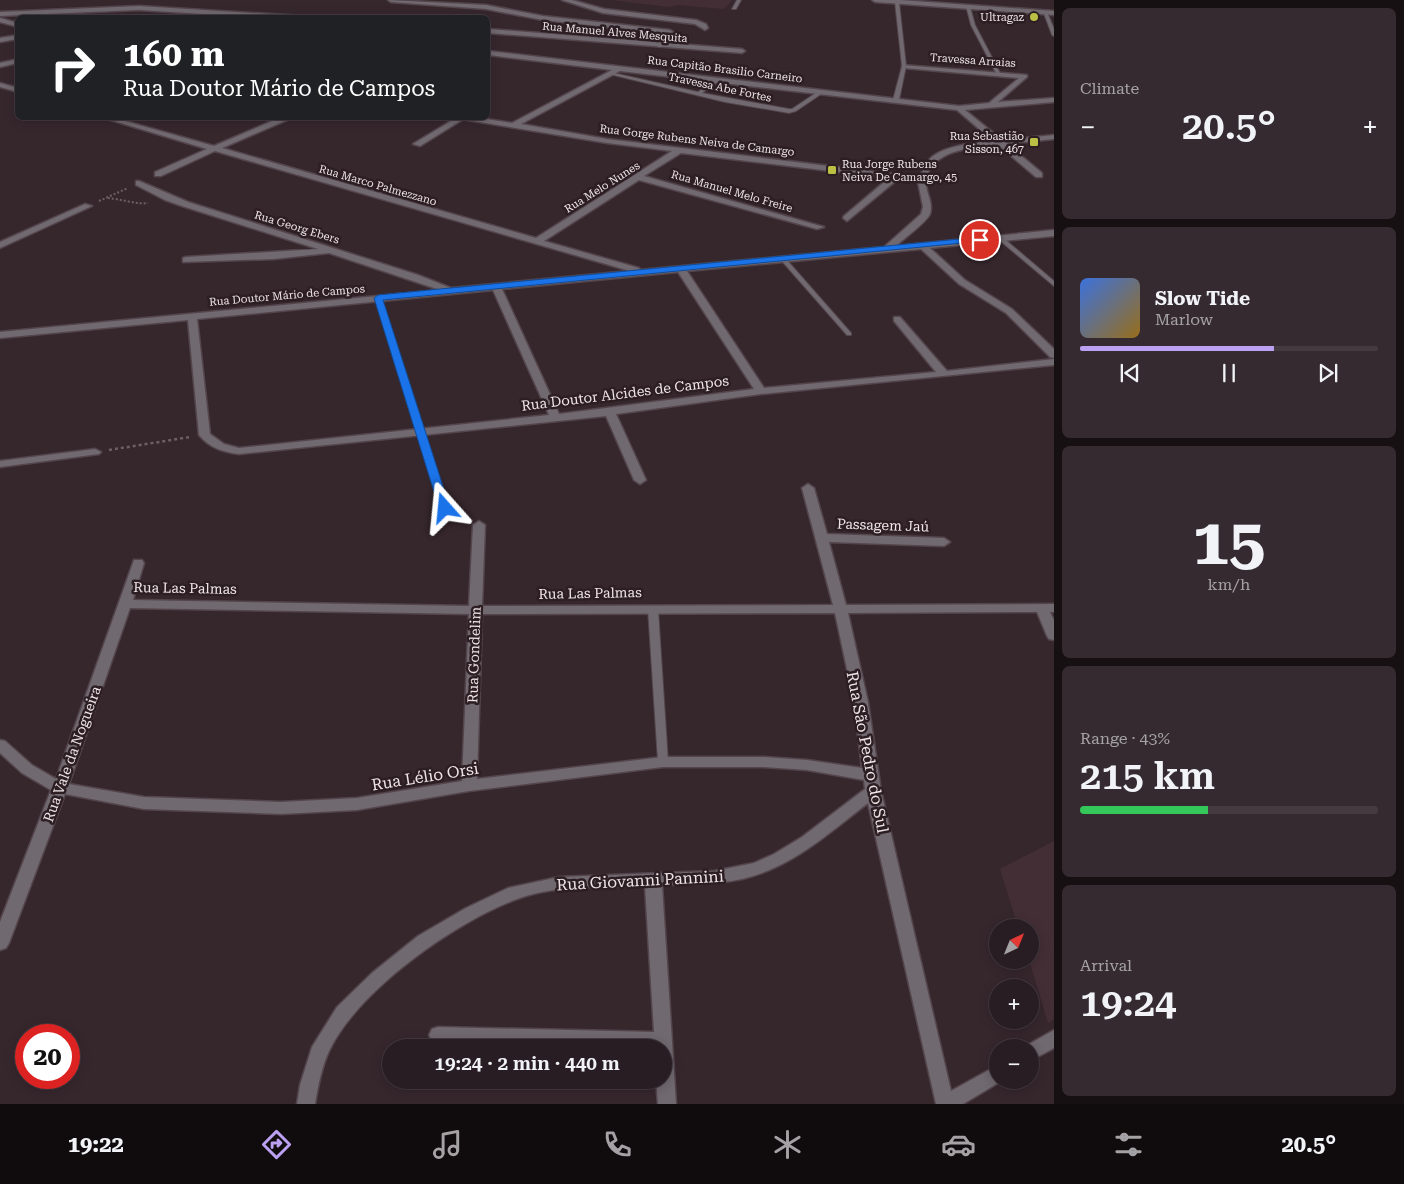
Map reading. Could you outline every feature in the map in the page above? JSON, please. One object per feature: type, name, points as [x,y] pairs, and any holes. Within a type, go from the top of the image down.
[{"type":"street","points":[[391,0],[486,7],[543,18],[670,32]]},
{"type":"street","points":[[565,0],[603,11],[696,22],[704,25],[705,28]]},
{"type":"street","points":[[875,0],[1054,13]]},
{"type":"street","points":[[98,8],[113,1]]},
{"type":"street","points":[[0,14],[98,8],[170,9],[259,15]]},
{"type":"street","points":[[0,20],[15,24]]},
{"type":"street","name":"Rua Manuel Alves Mesquita","points":[[490,31],[742,51]]},
{"type":"street","points":[[0,40],[15,38]]},
{"type":"street","name":"Rua Capitão Brasilio Carneiro","points":[[490,53],[959,108],[1054,100]]},
{"type":"street","points":[[0,65],[15,62]]},
{"type":"street","name":"Travessa Arraias","points":[[904,66],[1019,74],[1025,77],[991,105]]},
{"type":"street","points":[[512,126],[620,68]]},
{"type":"street","points":[[0,85],[15,89]]},
{"type":"street","points":[[959,108],[1039,175]]},
{"type":"street","name":"Rua Marco Palmezzano","points":[[115,120],[643,272]]},
{"type":"street","points":[[158,174],[279,120]]},
{"type":"street","points":[[417,144],[458,120]]},
{"type":"street","name":"Rua Gorge Rubens Neiva de Camargo","points":[[480,120],[680,150],[922,180]]},
{"type":"street","points":[[888,249],[925,215],[927,207],[922,180],[933,160],[942,154],[956,149],[999,142],[1054,137]]},
{"type":"street","name":"Rua Melo Nunes","points":[[536,242],[680,150]]},
{"type":"street","name":"Rua Manuel Melo Freire","points":[[638,177],[820,227]]},
{"type":"street","points":[[847,218],[896,177]]},
{"type":"street","name":"Rua Georg Ebers","points":[[139,183],[168,198],[450,290]]},
{"type":"street","points":[[0,245],[88,206]]},
{"type":"street","name":"Rua Doutor Mário de Campos","points":[[0,335],[1054,233]]},
{"type":"street","points":[[922,245],[962,282],[1009,311],[1054,355]]},
{"type":"street","points":[[186,260],[333,251]]},
{"type":"street","points":[[681,268],[761,391]]},
{"type":"street","points":[[496,286],[554,417]]},
{"type":"street","points":[[192,316],[205,435]]},
{"type":"street","points":[[897,319],[944,374]]},
{"type":"street","name":"Rua Doutor Alcides de Campos","points":[[205,435],[213,444],[223,449],[239,452],[419,431],[610,412],[761,391],[1054,362]]},
{"type":"street","points":[[610,412],[640,480]]},
{"type":"street","points":[[0,464],[95,452]]},
{"type":"street","name":"Rua São Pedro do Sul","points":[[808,488],[840,607],[860,702],[871,783],[946,1104]]},
{"type":"street","name":"Rua Gondelim","points":[[469,786],[479,525]]},
{"type":"street","name":"Passagem Jaú","points":[[821,538],[944,542]]},
{"type":"street","name":"Rua Vale da Nogueira","points":[[0,944],[60,788],[126,604],[138,563]]},
{"type":"street","name":"Rua Las Palmas","points":[[126,604],[476,610],[840,607],[1048,608]]},
{"type":"street","points":[[1048,608],[1054,636]]},
{"type":"street","name":"Rua Lélio Orsi","points":[[0,745],[27,769],[60,788],[144,803],[281,808],[357,804],[469,786],[663,762],[764,762],[807,766],[871,783]]},
{"type":"street","name":"Rua Giovanni Pannini","points":[[306,1104],[309,1085],[321,1047],[343,1012],[378,978],[424,941],[472,912],[514,893],[559,883],[714,877],[740,874],[767,865],[793,850],[871,783]]},
{"type":"street","points":[[653,878],[664,1039]]},
{"type":"street","points":[[438,1036],[608,1039]]},
{"type":"street","points":[[1039,1047],[1054,1038]]},
{"type":"street","points":[[946,1104],[989,1078]]},
{"type":"street","points":[[666,1089],[667,1104]]},
{"type":"lane","points":[[734,8],[739,0]]},
{"type":"lane","points":[[896,2],[904,66],[896,100]]},
{"type":"lane","points":[[968,7],[973,24],[998,73]]},
{"type":"lane","points":[[1045,12],[1054,35]]},
{"type":"lane","points":[[660,46],[670,32]]},
{"type":"lane","name":"Travessa Abe Fortes","points":[[611,73],[698,94],[791,111],[821,92]]},
{"type":"lane","points":[[698,94],[717,80]]},
{"type":"lane","points":[[1000,238],[1054,284]]},
{"type":"lane","points":[[783,259],[849,334]]},
{"type":"lane","points":[[378,298],[445,508]]},
{"type":"lane","points":[[653,609],[663,762]]},
{"type":"path","points":[[88,206],[139,183]]},
{"type":"path","points":[[105,198],[125,199],[142,204],[168,198]]},
{"type":"path","points":[[95,452],[205,435]]},
{"type":"shaded area","points":[[611,0],[732,0],[724,9],[677,5],[670,7]]},
{"type":"shaded area","points":[[1054,841],[1054,1019],[1048,1023],[1039,993],[1039,979],[1035,979],[1032,969],[1039,969],[1039,919],[1016,919],[1000,869]]},
{"type":"place","name":"Ultragaz","points":[[1034,17]]},
{"type":"place","name":"Rua Sebastião Sisson, 467","points":[[1034,142]]},
{"type":"place","name":"Rua Jorge Rubens Neiva De Camargo, 45","points":[[832,170]]},
{"type":"route","points":[[445,508],[378,298],[980,240]]}]
